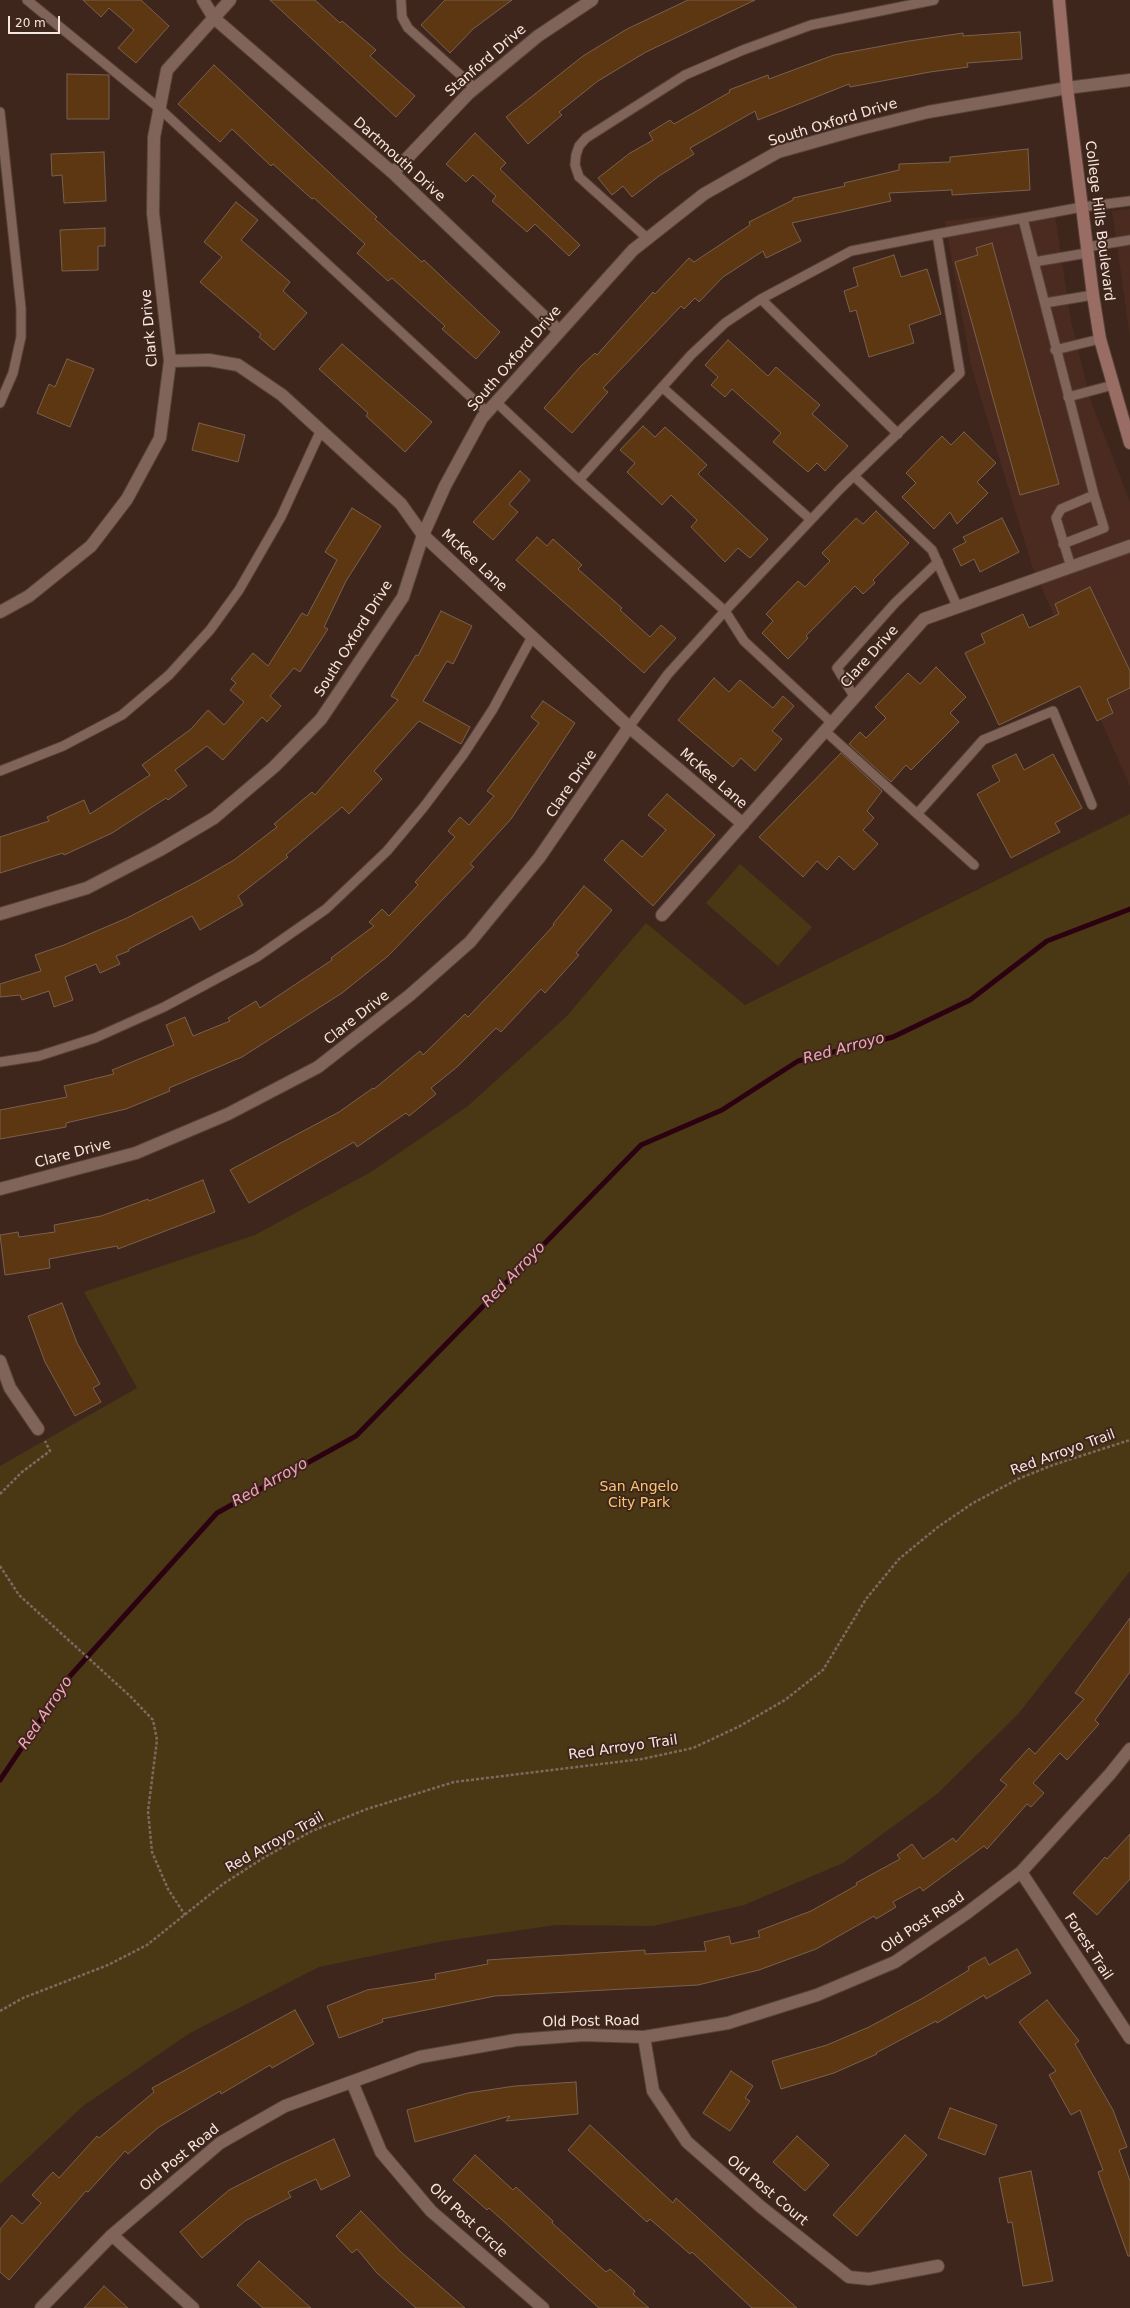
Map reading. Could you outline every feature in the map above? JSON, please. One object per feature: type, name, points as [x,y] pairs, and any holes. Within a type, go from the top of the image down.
[{"type":"street","name":"Dartmouth Drive","points":[[203,0],[214,18],[393,173],[559,331]]},
{"type":"street","name":"Clark Drive","points":[[0,612],[29,596],[91,546],[127,499],[160,438],[170,362],[153,213],[154,137],[167,70],[230,0]]},
{"type":"street","name":"Stanford Drive","points":[[393,173],[475,88],[538,36],[592,0]]},
{"type":"street","name":"College Hills Boulevard","points":[[1059,0],[1067,88],[1092,295],[1100,339],[1130,443]]},
{"type":"street","name":"South Oxford Drive","points":[[0,914],[87,888],[160,850],[214,818],[274,767],[321,719],[376,639],[403,596],[423,535],[445,486],[487,412],[632,250],[704,194],[778,152],[928,112],[1067,88],[1130,80]]},
{"type":"street","name":"McKee Lane","points":[[170,362],[209,360],[238,365],[282,395],[400,504],[423,535],[532,637],[629,727],[743,824]]},
{"type":"street","name":"Clare Drive","points":[[662,915],[924,619],[1130,546]]},
{"type":"street","name":"Clare Drive","points":[[0,1189],[136,1153],[228,1114],[318,1067],[410,995],[470,942],[539,858],[629,727]]},
{"type":"street","points":[[0,1361],[10,1388],[38,1429]]},
{"type":"street","name":"Old Post Road","points":[[41,2308],[112,2235],[220,2143],[285,2106],[420,2057],[516,2040],[584,2035],[644,2037],[728,2023],[817,1995],[895,1962],[966,1913],[1021,1872],[1110,1774],[1130,1749]]},
{"type":"street","name":"Forest Trail","points":[[1021,1872],[1130,2038]]},
{"type":"street","name":"Old Post Court","points":[[644,2037],[653,2091],[687,2142],[761,2207],[850,2277],[869,2279],[938,2266]]},
{"type":"street","name":"Old Post Circle","points":[[352,2082],[381,2152],[431,2211],[543,2308]]},
{"type":"street","points":[[112,2235],[192,2308]]},
{"type":"lane","points":[[27,0],[159,108],[487,412]]},
{"type":"lane","points":[[401,0],[402,17],[408,28],[475,88]]},
{"type":"lane","points":[[647,238],[579,177],[575,165],[576,155],[579,146],[586,138],[685,75],[743,50],[811,25],[934,0]]},
{"type":"lane","points":[[0,112],[21,323],[21,337],[13,373],[0,403]]},
{"type":"lane","points":[[579,480],[691,355],[725,323],[761,299],[851,251],[1082,207],[1130,201]]},
{"type":"lane","points":[[1024,219],[1055,350],[1104,528],[1063,544]]},
{"type":"lane","points":[[629,727],[668,674],[810,519],[960,373],[937,234]]},
{"type":"lane","points":[[1034,262],[1130,240]]},
{"type":"lane","points":[[1045,303],[1092,295]]},
{"type":"lane","points":[[761,299],[898,434]]},
{"type":"lane","points":[[1055,350],[1100,339]]},
{"type":"lane","points":[[1068,397],[1112,384]]},
{"type":"lane","points":[[662,387],[810,519]]},
{"type":"lane","points":[[496,402],[579,480],[725,611],[744,641],[917,814],[974,865]]},
{"type":"lane","points":[[0,771],[63,746],[122,715],[169,675],[210,630],[239,590],[281,517],[321,430]]},
{"type":"lane","points":[[854,476],[932,550],[958,608]]},
{"type":"lane","points":[[1071,567],[1056,518],[1061,509],[1094,495]]},
{"type":"lane","points":[[854,698],[837,668],[895,603],[938,562]]},
{"type":"lane","points":[[0,1062],[39,1056],[95,1038],[164,1007],[257,957],[326,909],[386,851],[423,808],[463,755],[493,709],[532,637]]},
{"type":"lane","points":[[917,814],[983,740],[1053,711],[1092,805]]},
{"type":"path","points":[[0,1494],[22,1472],[50,1451],[38,1429]]},
{"type":"path","name":"Red Arroyo Trail","points":[[0,2011],[23,1998],[108,1965],[147,1945],[222,1884],[265,1857],[312,1831],[367,1809],[454,1782],[642,1759],[693,1748],[740,1726],[785,1700],[823,1670],[866,1599],[899,1559],[938,1527],[973,1503],[1018,1479],[1053,1465],[1130,1440]]},
{"type":"path","points":[[0,1566],[19,1595],[153,1720],[157,1740],[148,1811],[152,1852],[168,1889],[185,1915]]},
{"type":"shaded area","points":[[1054,209],[1071,321],[1090,399],[1130,502],[1130,786],[1032,566],[971,365],[945,221]]},
{"type":"shaded area","points":[[1130,209],[1130,336],[1112,211]]},
{"type":"green space","name":"San Angelo City Park","points":[[1130,814],[1130,1571],[1019,1713],[937,1794],[843,1863],[744,1905],[653,1926],[556,1925],[438,1942],[319,1967],[190,2033],[83,2106],[0,2184],[0,1466],[137,1388],[84,1292],[255,1235],[371,1172],[468,1106],[566,1017],[646,923],[745,1005]]},
{"type":"green space","points":[[740,864],[812,927],[778,966],[706,903]]},
{"type":"building","points":[[83,0],[141,0],[169,26],[136,63],[118,48],[134,30],[109,8],[101,17]]},
{"type":"building","points":[[270,0],[315,0],[340,23],[342,21],[376,50],[370,56],[415,96],[396,117]]},
{"type":"building","points":[[445,0],[512,0],[473,29],[450,53],[421,25]]},
{"type":"building","points":[[688,0],[755,0],[646,52],[598,81],[559,112],[562,115],[528,144],[506,117],[583,56],[627,29]]},
{"type":"building","points":[[1020,32],[1022,59],[967,63],[968,67],[930,72],[850,87],[849,84],[758,120],[755,111],[690,148],[694,154],[659,176],[632,197],[623,186],[612,195],[598,178],[630,153],[653,140],[649,133],[670,120],[674,124],[730,92],[729,90],[768,75],[769,79],[834,55],[909,41],[963,33],[963,36]]},
{"type":"building","points":[[214,65],[377,217],[375,219],[422,262],[424,260],[500,332],[476,359],[442,329],[445,326],[392,278],[388,281],[357,253],[365,244],[314,198],[312,199],[273,164],[271,166],[232,129],[220,142],[178,104]]},
{"type":"building","points":[[67,74],[109,75],[109,119],[67,119]]},
{"type":"building","points":[[475,133],[506,163],[500,169],[580,245],[569,256],[535,224],[527,232],[492,201],[496,196],[473,175],[466,182],[446,164]]},
{"type":"building","points":[[1028,149],[1030,190],[952,195],[952,190],[889,193],[891,201],[792,223],[801,241],[766,258],[763,251],[723,277],[699,302],[695,298],[684,309],[681,306],[603,388],[608,392],[572,433],[544,408],[580,367],[595,353],[597,355],[653,292],[655,294],[689,258],[694,262],[750,225],[749,222],[793,200],[793,198],[845,186],[844,183],[899,170],[899,164],[950,162],[950,157]]},
{"type":"building","points":[[104,152],[106,201],[64,203],[62,175],[52,176],[51,154]]},
{"type":"building","points":[[236,202],[258,220],[241,240],[290,282],[283,291],[307,313],[274,350],[259,337],[261,334],[200,282],[222,257],[204,242]]},
{"type":"building","points":[[105,228],[105,246],[98,246],[98,270],[62,271],[60,230]]},
{"type":"building","points":[[992,243],[1059,484],[1020,495],[955,262],[978,255],[976,248]]},
{"type":"building","points":[[894,255],[901,277],[927,269],[941,314],[909,325],[914,343],[869,357],[856,310],[850,312],[844,291],[858,286],[853,268]]},
{"type":"building","points":[[728,340],[768,376],[776,367],[820,405],[812,414],[848,446],[825,471],[817,463],[808,472],[773,442],[781,433],[732,389],[725,397],[711,385],[718,377],[705,365]]},
{"type":"building","points":[[342,344],[432,422],[405,452],[366,416],[368,413],[319,369]]},
{"type":"building","points":[[67,359],[94,369],[70,427],[37,413],[49,384],[55,387]]},
{"type":"building","points":[[199,423],[245,435],[238,462],[192,450]]},
{"type":"building","points":[[643,426],[655,437],[665,427],[692,451],[707,465],[698,474],[768,539],[750,558],[738,548],[725,562],[691,527],[697,520],[671,495],[662,505],[627,472],[635,463],[620,450]]},
{"type":"building","points":[[964,432],[996,463],[977,482],[988,493],[957,524],[950,512],[934,529],[902,497],[916,483],[906,473],[942,436],[951,445]]},
{"type":"building","points":[[520,471],[530,480],[509,504],[518,512],[493,540],[473,522]]},
{"type":"building","points":[[352,508],[381,526],[346,581],[324,627],[328,629],[300,672],[294,668],[270,696],[281,706],[267,722],[262,717],[223,760],[207,746],[175,770],[187,786],[168,800],[166,798],[112,833],[64,855],[63,853],[0,873],[0,837],[49,821],[47,817],[84,800],[90,814],[150,775],[142,765],[191,729],[208,710],[224,725],[244,702],[230,690],[236,683],[231,679],[253,653],[268,666],[302,613],[307,616],[337,560],[325,552]]},
{"type":"building","points":[[876,511],[909,543],[873,580],[875,583],[863,594],[855,586],[806,636],[808,638],[788,659],[762,633],[773,621],[766,614],[798,581],[805,587],[830,561],[822,553],[856,518],[863,524]]},
{"type":"building","points":[[1002,518],[1019,552],[980,572],[974,559],[961,566],[953,549],[966,542],[963,537]]},
{"type":"building","points":[[537,537],[547,546],[553,539],[582,565],[578,569],[622,608],[620,610],[650,637],[661,625],[676,638],[644,673],[516,560]]},
{"type":"building","points":[[1090,587],[1130,671],[1130,688],[1107,699],[1113,713],[1097,721],[1080,686],[999,725],[965,653],[985,643],[981,634],[1023,614],[1029,628],[1059,614],[1055,604]]},
{"type":"building","points":[[441,611],[472,626],[453,664],[447,661],[423,701],[470,727],[461,744],[419,721],[374,771],[382,779],[349,814],[342,807],[286,855],[288,857],[238,896],[243,905],[200,930],[192,916],[129,949],[129,951],[116,956],[120,964],[100,973],[96,964],[65,977],[73,1000],[54,1007],[49,991],[22,1000],[20,995],[0,997],[0,984],[41,971],[35,955],[64,945],[127,918],[196,882],[234,860],[277,827],[274,824],[312,792],[315,795],[398,700],[391,696],[416,655],[418,656]]},
{"type":"building","points":[[936,667],[966,697],[950,713],[959,722],[911,770],[906,765],[891,782],[849,744],[860,732],[866,738],[886,718],[875,707],[908,673],[920,684]]},
{"type":"building","points":[[714,678],[729,692],[740,680],[773,708],[783,696],[794,706],[772,731],[782,739],[755,771],[741,758],[733,767],[678,720]]},
{"type":"building","points":[[543,701],[575,723],[511,819],[470,864],[474,867],[388,956],[342,993],[242,1057],[169,1088],[170,1091],[126,1109],[66,1123],[66,1127],[0,1139],[0,1110],[67,1097],[64,1086],[114,1074],[112,1070],[174,1045],[166,1025],[185,1017],[193,1036],[230,1021],[228,1018],[256,1001],[260,1008],[332,960],[331,958],[374,926],[369,922],[382,909],[389,916],[418,885],[415,882],[455,837],[448,831],[460,817],[469,825],[494,796],[487,791],[539,723],[531,717]]},
{"type":"building","points":[[841,753],[882,791],[867,811],[874,818],[863,830],[878,844],[854,870],[839,856],[827,870],[817,861],[803,877],[759,837]]},
{"type":"building","points":[[1016,754],[1024,770],[1053,754],[1082,808],[1055,823],[1060,832],[1011,858],[977,794],[1000,781],[992,766]]},
{"type":"building","points":[[667,794],[715,835],[653,906],[604,860],[622,840],[642,857],[666,830],[648,815]]},
{"type":"building","points":[[584,886],[612,910],[576,953],[579,955],[545,993],[541,989],[501,1032],[496,1028],[457,1067],[431,1088],[436,1094],[409,1116],[406,1113],[357,1147],[354,1142],[249,1203],[230,1170],[339,1112],[373,1088],[374,1089],[420,1051],[423,1055],[465,1014],[468,1017],[510,973],[554,925],[553,924]]},
{"type":"building","points":[[203,1180],[215,1212],[118,1249],[117,1246],[49,1259],[50,1268],[5,1275],[0,1235],[18,1232],[19,1237],[55,1232],[54,1225],[101,1216],[148,1199],[149,1201]]},
{"type":"building","points":[[62,1303],[77,1343],[100,1384],[93,1388],[101,1402],[75,1416],[45,1362],[28,1316]]},
{"type":"building","points":[[1130,1618],[1130,1672],[1095,1720],[1099,1724],[1067,1760],[1060,1753],[1033,1783],[1044,1793],[1031,1807],[1027,1804],[987,1849],[984,1846],[923,1891],[920,1887],[893,1902],[896,1907],[876,1919],[874,1916],[816,1949],[759,1970],[698,1985],[495,1996],[382,2019],[383,2022],[339,2038],[327,2006],[367,1990],[436,1979],[435,1974],[488,1964],[487,1960],[645,1950],[645,1954],[706,1951],[704,1942],[729,1936],[731,1944],[760,1937],[758,1931],[811,1911],[857,1885],[856,1883],[900,1859],[897,1855],[912,1844],[923,1859],[953,1838],[956,1842],[1007,1785],[1000,1780],[1029,1748],[1035,1754],[1084,1699],[1075,1693]]},
{"type":"building","points":[[1130,1834],[1130,1879],[1097,1915],[1073,1893],[1105,1857],[1107,1859]]},
{"type":"building","points":[[1017,1949],[1031,1973],[986,1999],[984,1995],[937,2023],[936,2021],[876,2053],[877,2054],[834,2073],[781,2089],[772,2061],[827,2045],[869,2027],[923,1998],[969,1970],[968,1967],[985,1957],[989,1965]]},
{"type":"building","points":[[1047,2000],[1079,2041],[1075,2044],[1113,2110],[1127,2147],[1119,2150],[1130,2181],[1130,2256],[1128,2256],[1098,2172],[1103,2170],[1080,2110],[1071,2115],[1049,2075],[1056,2071],[1019,2022]]},
{"type":"building","points":[[295,2010],[314,2044],[272,2068],[270,2065],[221,2094],[220,2091],[159,2127],[128,2154],[125,2151],[88,2192],[86,2191],[9,2280],[0,2272],[0,2229],[12,2215],[22,2224],[41,2203],[32,2195],[53,2172],[59,2178],[97,2136],[99,2138],[154,2092],[152,2088]]},
{"type":"building","points":[[731,2071],[753,2086],[745,2098],[750,2101],[730,2131],[703,2113]]},
{"type":"building","points":[[576,2082],[578,2114],[506,2121],[510,2116],[415,2142],[407,2110],[468,2093],[515,2086]]},
{"type":"building","points":[[950,2108],[997,2125],[985,2155],[938,2138]]},
{"type":"building","points":[[590,2125],[673,2203],[676,2198],[797,2308],[752,2308],[692,2252],[690,2254],[650,2219],[647,2222],[568,2150]]},
{"type":"building","points":[[905,2135],[927,2155],[857,2236],[833,2215]]},
{"type":"building","points":[[797,2136],[829,2165],[805,2191],[773,2162]]},
{"type":"building","points":[[334,2139],[350,2176],[321,2190],[316,2179],[288,2192],[291,2197],[245,2221],[202,2258],[180,2232],[229,2190]]},
{"type":"building","points":[[475,2155],[513,2190],[516,2187],[553,2221],[552,2223],[606,2272],[610,2269],[635,2291],[633,2294],[649,2308],[599,2308],[489,2208],[487,2210],[453,2180]]},
{"type":"building","points":[[1031,2171],[1053,2281],[1023,2286],[1012,2222],[1008,2223],[999,2178]]},
{"type":"building","points":[[361,2211],[401,2252],[465,2308],[416,2308],[377,2273],[357,2249],[352,2253],[336,2236]]},
{"type":"building","points":[[259,2261],[311,2308],[263,2308],[237,2285]]},
{"type":"building","points":[[104,2286],[128,2308],[84,2308]]},
{"type":"waterway","name":"Red Arroyo","points":[[0,1780],[70,1676],[217,1513],[356,1436],[641,1145],[722,1110],[798,1061],[893,1037],[970,1000],[1047,941],[1130,909]]}]
